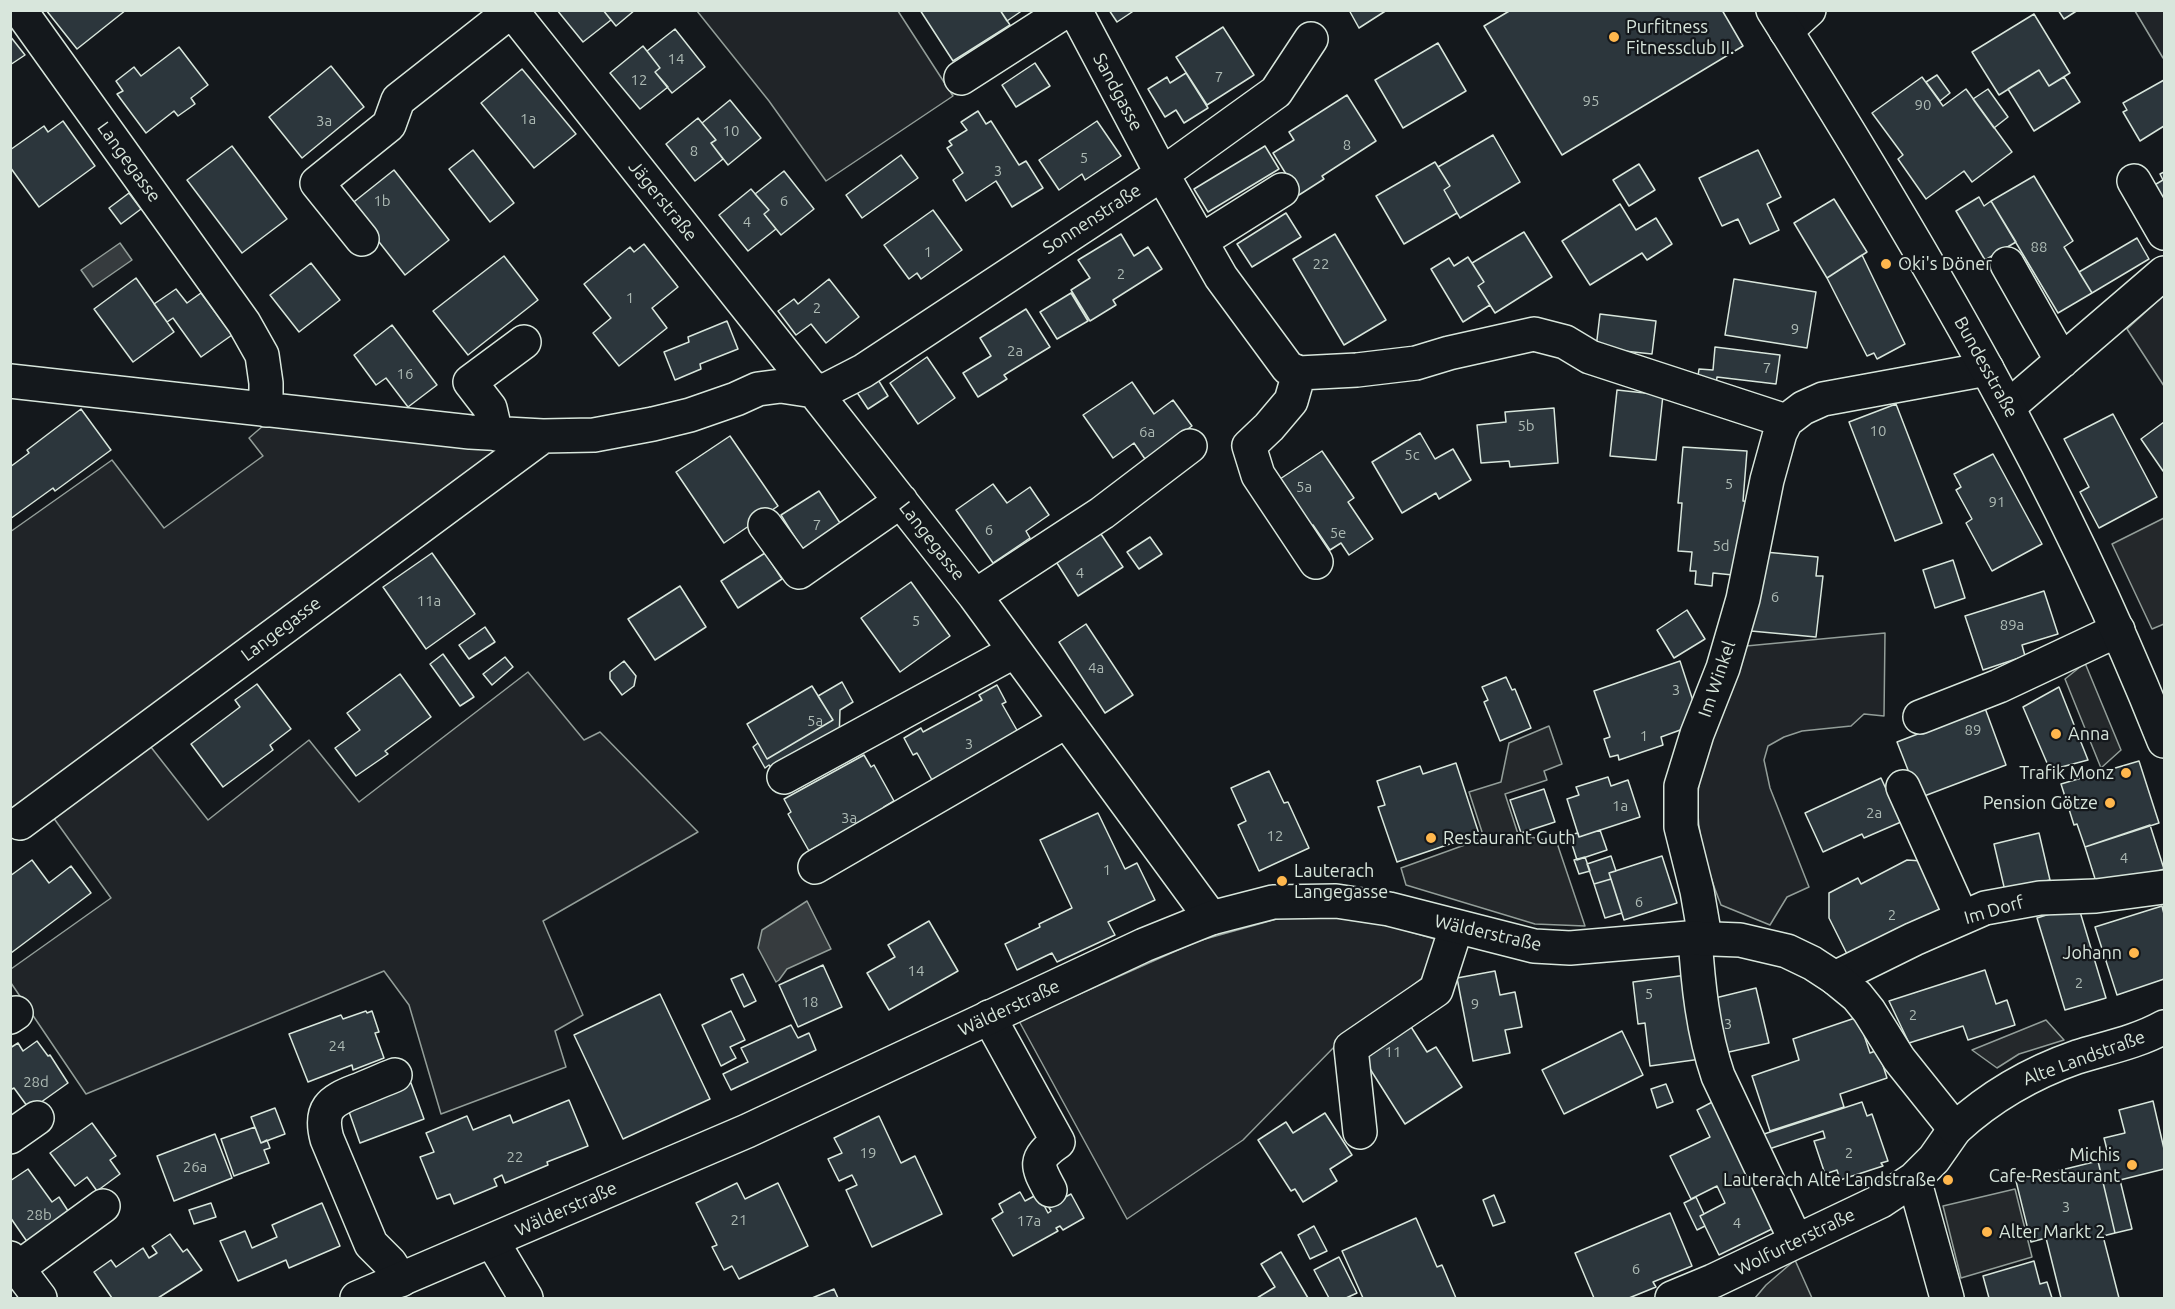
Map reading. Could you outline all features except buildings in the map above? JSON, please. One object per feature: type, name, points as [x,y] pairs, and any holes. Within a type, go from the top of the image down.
[{"type":"street","points":[[962,78],[1067,10]]},
{"type":"street","name":"Sandgasse","points":[[1075,10],[1162,174]]},
{"type":"street","points":[[362,239],[317,183],[389,125],[398,100],[512,11]]},
{"type":"street","name":"Jägerstraße","points":[[512,11],[814,391]]},
{"type":"street","name":"Langegasse","points":[[22,13],[244,323],[262,355],[266,383],[266,410]]},
{"type":"street","name":"Bundesstraße","points":[[1789,17],[2007,406],[2088,563],[2164,741]]},
{"type":"street","points":[[1162,174],[1276,92],[1311,39]]},
{"type":"street","name":"Sonnenstraße","points":[[814,391],[828,389],[863,371],[1162,174],[1221,277],[1281,361],[1288,368],[1299,373]]},
{"type":"street","points":[[2134,181],[2164,233]]},
{"type":"street","points":[[1201,241],[1282,190]]},
{"type":"street","points":[[2007,264],[2062,361]]},
{"type":"street","points":[[2007,406],[2164,273]]},
{"type":"street","points":[[1316,562],[1258,476],[1249,446],[1269,427],[1291,400],[1299,373],[1357,370],[1416,363],[1460,350],[1534,334],[1564,342],[1600,361],[1786,421],[1803,408],[1822,399],[1987,369]]},
{"type":"street","points":[[496,434],[490,408],[470,382],[524,342]]},
{"type":"street","points":[[10,381],[496,434],[543,436],[594,435],[653,424],[736,399],[759,388],[781,386],[814,391]]},
{"type":"street","name":"Langegasse","points":[[814,391],[975,596],[1211,918]]},
{"type":"street","name":"Im Winkel","points":[[1700,937],[1697,891],[1680,826],[1681,786],[1697,734],[1723,668],[1743,599],[1767,480],[1780,433],[1786,421]]},
{"type":"street","name":"Langegasse","points":[[20,823],[543,436]]},
{"type":"street","points":[[975,596],[1102,513],[1190,446]]},
{"type":"street","points":[[765,525],[799,572],[901,501]]},
{"type":"street","points":[[1920,717],[1999,686],[2118,630]]},
{"type":"street","points":[[784,777],[1015,651]]},
{"type":"street","points":[[815,867],[1067,721]]},
{"type":"street","points":[[1903,787],[1962,918]]},
{"type":"street","name":"Im Dorf","points":[[1836,978],[1914,939],[1962,918],[2003,904],[2040,898],[2096,896],[2164,887]]},
{"type":"street","name":"Wälderstraße","points":[[357,1299],[747,1131],[1144,945],[1211,918],[1273,902],[1336,901],[1389,909],[1456,928],[1534,946],[1570,948],[1700,937],[1740,940],[1786,951],[1836,978],[1857,996],[1899,1059],[1955,1130]]},
{"type":"street","points":[[1360,1132],[1351,1048],[1436,990],[1456,928]]},
{"type":"street","points":[[1700,937],[1702,1003],[1711,1054],[1718,1076],[1796,1241]]},
{"type":"street","points":[[989,1017],[1058,1142],[1044,1151],[1038,1162],[1050,1190]]},
{"type":"street","name":"Alte Landstraße","points":[[1914,1179],[1934,1159],[1955,1130],[1976,1110],[2014,1084],[2075,1058],[2150,1035],[2164,1027]]},
{"type":"street","points":[[395,1075],[336,1099],[327,1109],[323,1124],[327,1139],[371,1244],[390,1263],[401,1280]]},
{"type":"street","points":[[10,1137],[37,1118]]},
{"type":"street","points":[[1914,1179],[1947,1299]]},
{"type":"street","name":"Wolfurterstraße","points":[[1672,1299],[1717,1290],[1796,1241],[1881,1201],[1914,1179]]},
{"type":"street","points":[[40,1299],[14,1263],[103,1206]]},
{"type":"street","points":[[492,1241],[526,1299]]},
{"type":"shaded area","points":[[697,11],[898,11],[953,96],[826,181],[769,101]]},
{"type":"shaded area","points":[[2135,11],[2164,11],[2163,58]]},
{"type":"shaded area","points":[[120,243],[132,260],[93,287],[81,270]]},
{"type":"shaded area","points":[[2164,295],[2164,386],[2127,329]]},
{"type":"shaded area","points":[[264,425],[522,445],[136,728],[208,820],[309,740],[359,802],[528,672],[584,740],[600,732],[698,832],[543,921],[583,1015],[555,1031],[566,1067],[441,1114],[409,1005],[384,971],[86,1094],[11,983],[11,969],[111,898],[40,799],[11,821],[10,532],[112,460],[164,528],[263,456],[249,438]]},
{"type":"shaded area","points":[[2164,518],[2164,624],[2152,629],[2112,544]]},
{"type":"shaded area","points":[[1885,633],[1884,716],[1864,714],[1851,726],[1802,731],[1768,746],[1764,760],[1770,788],[1809,887],[1787,897],[1770,925],[1721,905],[1710,876],[1699,831],[1699,784],[1713,733],[1746,646]]},
{"type":"shaded area","points":[[2085,663],[2121,750],[2101,768],[2065,679]]},
{"type":"shaded area","points":[[1549,726],[1562,764],[1544,771],[1547,780],[1505,794],[1518,834],[1557,843],[1585,926],[1535,924],[1406,885],[1401,868],[1484,838],[1469,792],[1501,782],[1509,743]]},
{"type":"shaded area","points":[[807,901],[831,949],[787,969],[776,982],[758,948],[762,930]]},
{"type":"shaded area","points":[[1291,915],[1363,918],[1438,940],[1430,972],[1340,1041],[1243,1140],[1127,1219],[1019,1021],[1198,941]]},
{"type":"shaded area","points":[[2046,1020],[2064,1040],[2019,1054],[1997,1068],[1972,1050]]},
{"type":"shaded area","name":"Alter Markt 2","points":[[2015,1189],[2032,1257],[1961,1278],[1943,1206]]},
{"type":"shaded area","points":[[1795,1260],[1812,1298],[1755,1298],[1766,1285]]},
{"type":"place","name":"Purfitness Fitnessclub II.","points":[[1614,37]]},
{"type":"place","name":"Oki's Döner","points":[[1886,264]]},
{"type":"place","name":"Anna","points":[[2056,734]]},
{"type":"place","name":"Trafik Monz","points":[[2126,773]]},
{"type":"place","name":"Pension Götze","points":[[2110,803]]},
{"type":"place","name":"Restaurant Guth","points":[[1431,838]]},
{"type":"place","name":"Lauterach Langegasse","points":[[1282,881]]},
{"type":"place","name":"Johann","points":[[2134,953]]},
{"type":"place","name":"Michis Cafe-Restaurant","points":[[2132,1165]]},
{"type":"place","name":"Lauterach Alte Landstraße","points":[[1948,1180]]},
{"type":"place","name":"Alter Markt 2","points":[[1987,1232]]}]
